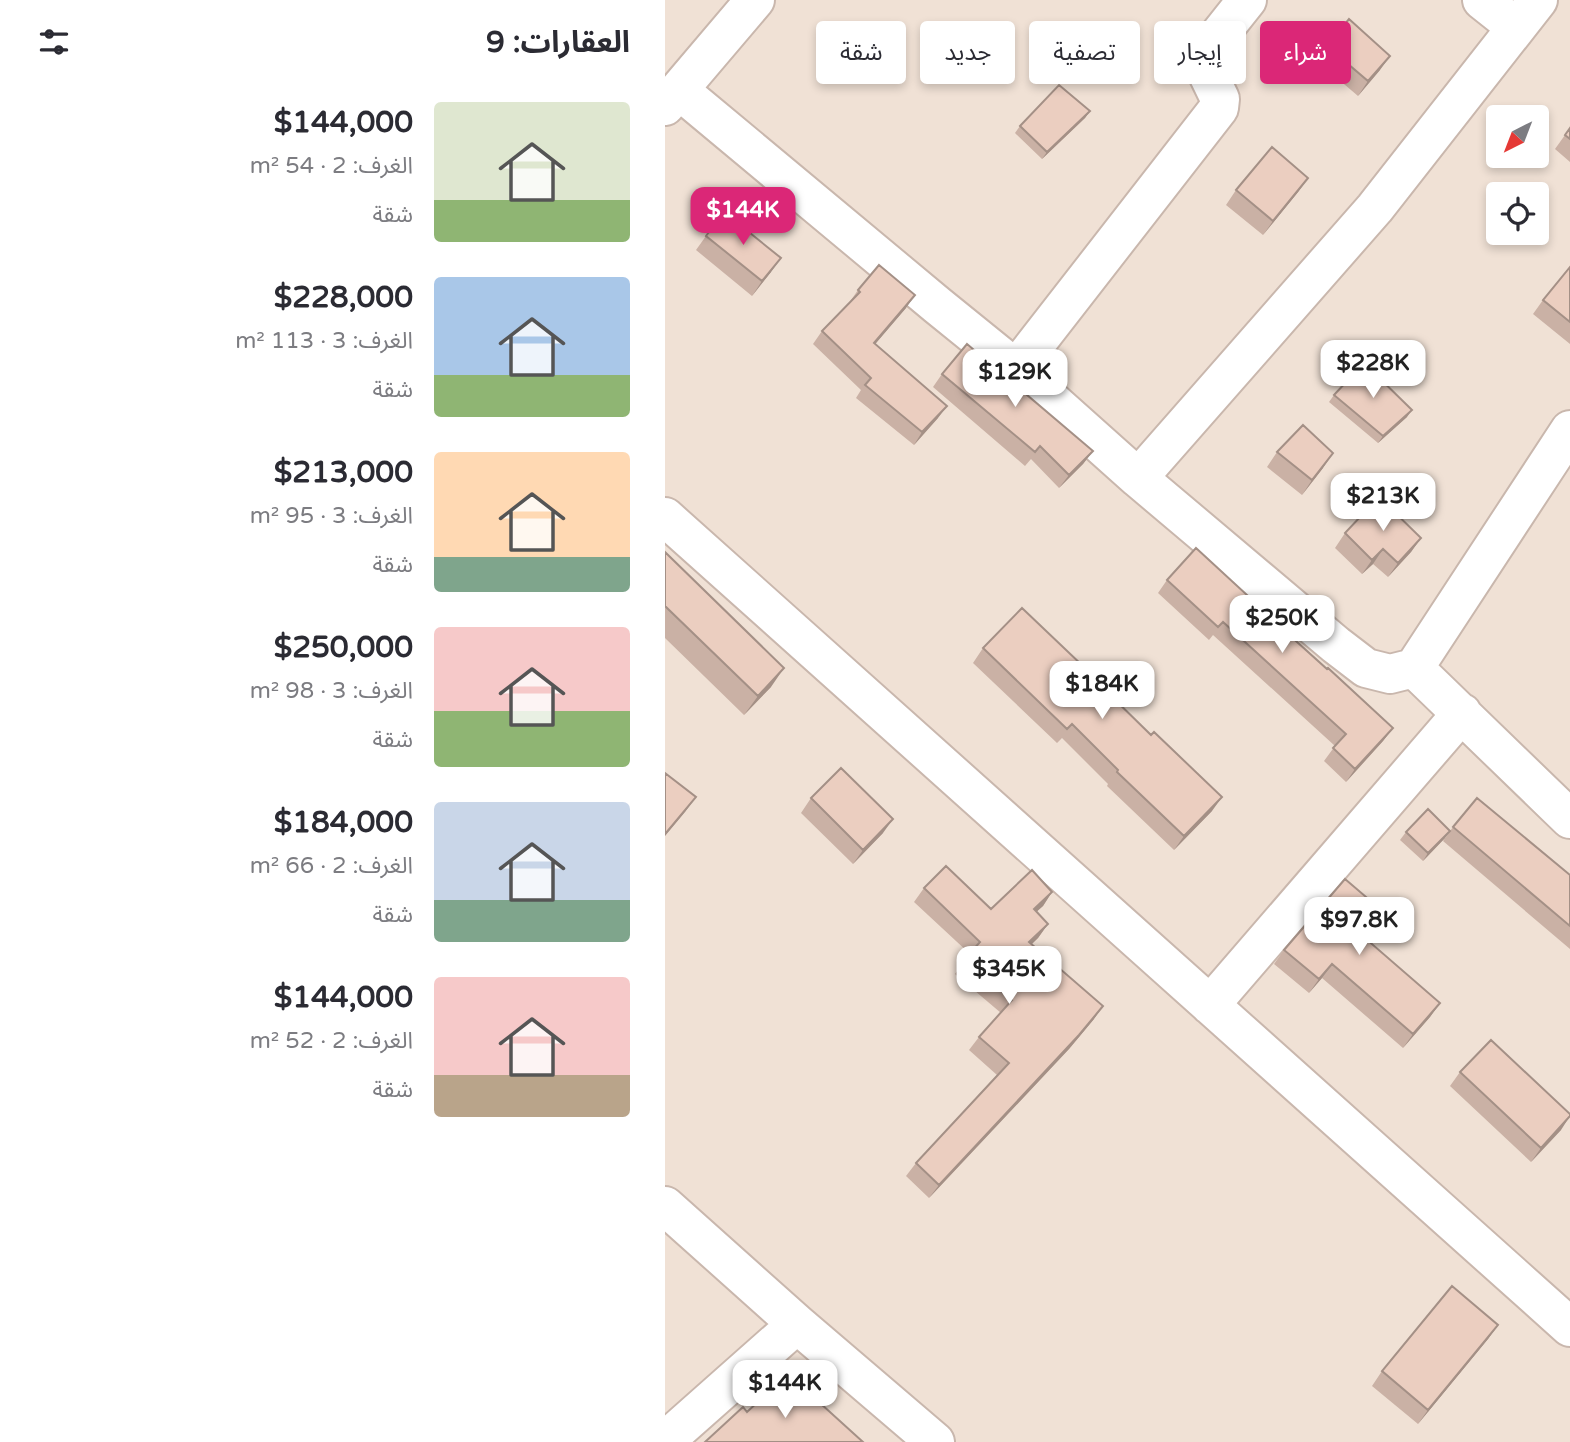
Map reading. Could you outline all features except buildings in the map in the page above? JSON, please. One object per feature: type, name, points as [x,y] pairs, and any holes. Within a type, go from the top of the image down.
[{"type":"street","points":[[755,0],[672,98],[1016,369],[1138,478],[1366,668],[1390,674],[1414,668],[1570,430]]},
{"type":"street","points":[[1016,369],[1219,108],[1220,99],[1204,66],[1207,53],[1247,0]]},
{"type":"street","points":[[1138,478],[1375,208],[1527,13],[1482,0]]},
{"type":"street","points":[[665,517],[1570,1327]]},
{"type":"street","points":[[1414,668],[1570,819]]},
{"type":"street","points":[[1210,1005],[1462,713]]},
{"type":"street","points":[[665,1206],[935,1442]]},
{"type":"street","points":[[665,1441],[797,1324]]},
{"type":"shaded area","points":[[665,0],[1570,0],[1570,1442],[665,1442]]}]
